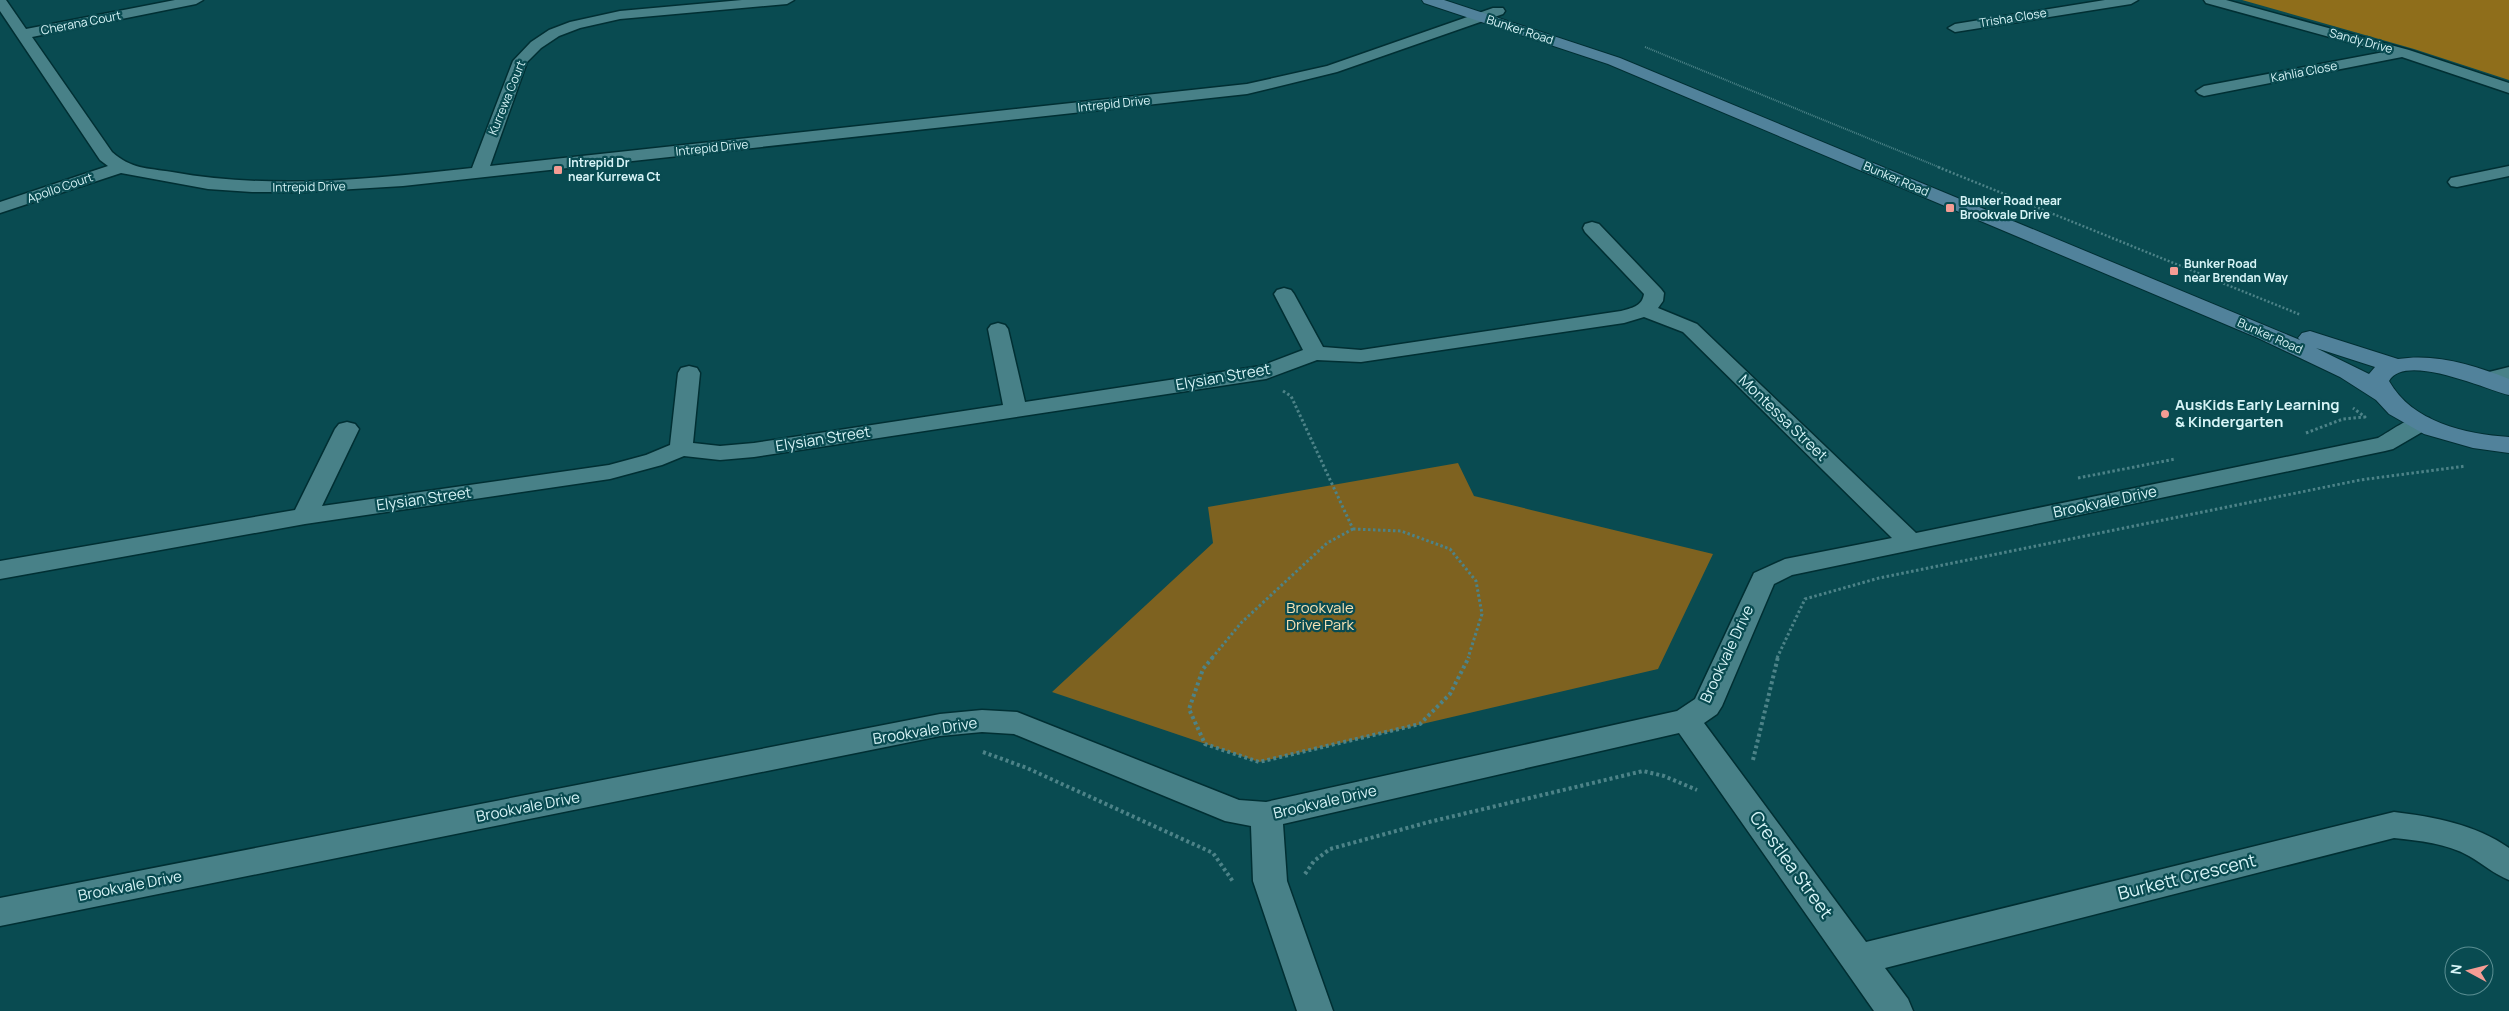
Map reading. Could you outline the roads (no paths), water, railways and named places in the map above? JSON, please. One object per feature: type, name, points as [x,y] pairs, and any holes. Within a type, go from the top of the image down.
[{"type":"main road","name":"Bunker Road","points":[[1429,0],[1490,14],[1630,52],[2278,327],[2397,366],[2438,366],[2502,380]]},
{"type":"main road","name":"Bunker Road","points":[[1462,0],[1490,14],[1614,61],[2266,333],[2349,372],[2381,394],[2390,403],[2421,423],[2471,440],[2509,445]]},
{"type":"main road","points":[[2381,394],[2377,382],[2382,372],[2397,366]]},
{"type":"street","name":"Cherana Court","points":[[24,34],[196,0]]},
{"type":"street","name":"Kurrewa Court","points":[[479,172],[520,61],[529,50],[546,38],[570,28],[626,14],[787,0]]},
{"type":"street","name":"Trisha Close","points":[[1955,28],[2131,0]]},
{"type":"street","name":"Sandy Drive","points":[[2211,0],[2404,53],[2509,88]]},
{"type":"street","points":[[0,1],[106,156],[120,168]]},
{"type":"street","name":"Intrepid Drive","points":[[120,168],[199,182],[252,187],[350,186],[1247,89],[1332,69],[1490,14]]},
{"type":"street","name":"Kahlia Close","points":[[2204,91],[2404,53]]},
{"type":"street","name":"Apollo Court","points":[[0,208],[120,168]]},
{"type":"street","points":[[2457,182],[2509,171]]},
{"type":"street","points":[[1592,228],[1654,293],[1653,301],[1645,310]]},
{"type":"street","points":[[1284,294],[1315,353]]},
{"type":"street","name":"Elysian Street","points":[[0,570],[305,516],[610,472],[654,460],[681,450],[720,453],[754,450],[1266,372],[1315,353],[1361,356],[1624,317],[1645,310]]},
{"type":"street","name":"Montessa Street","points":[[1645,310],[1690,328],[1911,542]]},
{"type":"street","points":[[998,329],[1015,410]]},
{"type":"street","points":[[681,450],[689,373]]},
{"type":"street","name":"Brookvale Drive","points":[[0,912],[940,726],[982,721],[1017,723],[1236,812],[1266,815],[1686,720],[1707,706],[1762,579],[1784,568],[2385,444],[2421,423]]},
{"type":"street","points":[[305,516],[347,429]]},
{"type":"street","name":"Crestlea Street","points":[[1686,720],[1895,1011]]},
{"type":"street","points":[[1266,815],[1270,881],[1315,1011]]},
{"type":"street","name":"Burkett Crescent","points":[[1858,959],[2394,825],[2439,830],[2489,850],[2509,866]]},
{"type":"place","name":"Intrepid Dr near Kurrewa Ct","points":[[558,170]]},
{"type":"place","name":"Bunker Road near Brookvale Drive","points":[[1950,208]]},
{"type":"place","name":"Bunker Road near Brendan Way","points":[[2174,271]]},
{"type":"place","name":"AusKids Early Learning & Kindergarten","points":[[2165,414]]},
{"type":"park label","name":"Brookvale Drive Park","points":[[1320,616]]}]
